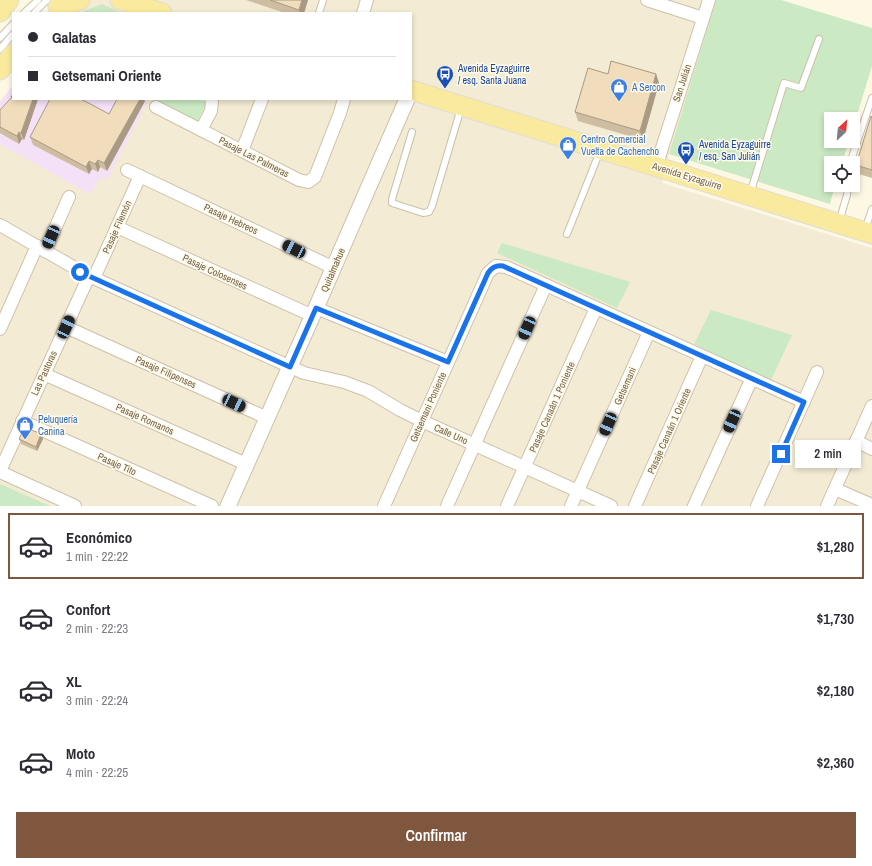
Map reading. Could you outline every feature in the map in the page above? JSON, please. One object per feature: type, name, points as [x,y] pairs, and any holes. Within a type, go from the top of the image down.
[{"type":"main road","points":[[0,12],[9,0]]},
{"type":"main road","points":[[55,5],[80,0]]},
{"type":"main road","points":[[120,0],[149,9]]},
{"type":"main road","points":[[0,70],[12,55]]},
{"type":"main road","name":"Avenida Eyzaguirre","points":[[412,90],[868,233]]},
{"type":"street","points":[[363,12],[367,0]]},
{"type":"street","points":[[648,0],[703,18]]},
{"type":"street","name":"San Julián","points":[[656,166],[709,0]]},
{"type":"street","points":[[201,130],[210,111],[212,100]]},
{"type":"street","points":[[242,151],[262,100]]},
{"type":"street","name":"Pasaje Las Palmeras","points":[[156,107],[300,180],[308,182],[315,177],[344,100]]},
{"type":"street","name":"Quitalmahue","points":[[228,506],[315,312],[407,100]]},
{"type":"street","name":"Pasaje Hebreos","points":[[127,170],[334,268]]},
{"type":"street","name":"Pasaje Filemón","points":[[92,277],[140,176]]},
{"type":"street","points":[[0,329],[69,197]]},
{"type":"street","name":"Calle Uno","points":[[0,225],[92,277],[309,375],[344,382],[368,391],[422,421],[611,506]]},
{"type":"street","name":"Pasaje Colosenses","points":[[117,227],[315,312],[448,362]]},
{"type":"street","name":"Getsemani Poniente","points":[[384,506],[488,273],[496,266],[506,267],[546,285]]},
{"type":"street","name":"Las Pastoras","points":[[0,472],[66,327],[92,277]]},
{"type":"street","points":[[447,506],[546,285],[804,402]]},
{"type":"street","name":"Pasaje Canaán 1 Poniente","points":[[507,506],[596,308]]},
{"type":"street","name":"Pasaje Filipenses","points":[[66,327],[267,418]]},
{"type":"street","name":"Getsemani","points":[[571,506],[649,332]]},
{"type":"street","name":"Pasaje Canaán 1 Oriente","points":[[635,506],[702,356]]},
{"type":"street","points":[[757,506],[817,372]]},
{"type":"street","name":"Pasaje Romanos","points":[[44,374],[246,464]]},
{"type":"street","points":[[694,506],[752,378]]},
{"type":"street","points":[[827,506],[872,406]]},
{"type":"street","name":"Pasaje Tito","points":[[22,421],[212,506]]},
{"type":"street","points":[[856,441],[872,449]]},
{"type":"street","points":[[0,472],[75,506]]},
{"type":"street","points":[[834,489],[872,505]]},
{"type":"lane","points":[[25,12],[38,0]]},
{"type":"lane","points":[[319,12],[323,0]]},
{"type":"lane","points":[[37,12],[55,5]]},
{"type":"lane","points":[[0,38],[12,25]]},
{"type":"lane","points":[[0,49],[12,35]]},
{"type":"lane","points":[[749,196],[784,83],[801,88],[819,39]]},
{"type":"lane","points":[[852,156],[872,98]]},
{"type":"lane","points":[[412,132],[392,203],[423,213],[429,212],[462,106]]},
{"type":"lane","points":[[567,234],[601,149]]},
{"type":"lane","points":[[838,223],[847,192]]},
{"type":"lane","points":[[868,233],[872,208]]},
{"type":"shaded area","points":[[68,0],[716,0],[669,154],[662,183],[872,248],[872,506],[0,506],[0,102],[12,86],[12,100],[412,100],[412,12],[62,12]]},
{"type":"shaded area","points":[[12,86],[12,100],[148,100],[107,180],[101,177],[90,194],[0,144],[0,102]]},
{"type":"green space","points":[[716,0],[781,0],[872,28],[872,66],[858,112],[824,112],[824,148],[847,148],[844,156],[824,156],[824,192],[833,192],[830,204],[669,154]]},
{"type":"green space","points":[[102,4],[120,12],[82,12]]},
{"type":"green space","points":[[158,100],[201,100],[207,103],[196,123],[157,102]]},
{"type":"green space","points":[[502,243],[630,282],[617,308],[497,253]]},
{"type":"green space","points":[[711,310],[792,335],[770,382],[694,344]]},
{"type":"green space","points":[[0,484],[50,506],[0,506]]},
{"type":"building","points":[[270,0],[302,0],[299,10]]},
{"type":"building","name":"A Sercon","points":[[611,61],[656,74],[640,131],[575,112],[588,68],[608,74]]},
{"type":"building","points":[[12,97],[12,100],[33,100],[21,133],[19,132],[17,136],[0,127],[0,110]]},
{"type":"building","points":[[49,100],[83,100],[109,114],[116,100],[139,100],[104,163],[98,160],[95,164],[89,161],[86,167],[30,137]]},
{"type":"building","points":[[871,116],[872,170],[860,166],[860,156],[859,156]]},
{"type":"building","points":[[25,427],[41,434],[36,447],[19,439]]},
{"type":"place","name":"Avenida Eyzaguirre / esq. Santa Juana","points":[[445,89]]},
{"type":"place","name":"A Sercon","points":[[619,102]]},
{"type":"place","name":"Centro Comercial Vuelta de Cachencho","points":[[568,160]]},
{"type":"place","name":"Avenida Eyzaguirre / esq. San Julián","points":[[686,165]]},
{"type":"place","name":"Peluquería Canina","points":[[25,440]]},
{"type":"route","points":[[80,272],[290,367],[316,308],[448,362],[488,273],[496,266],[503,266],[804,402],[781,454]]}]
